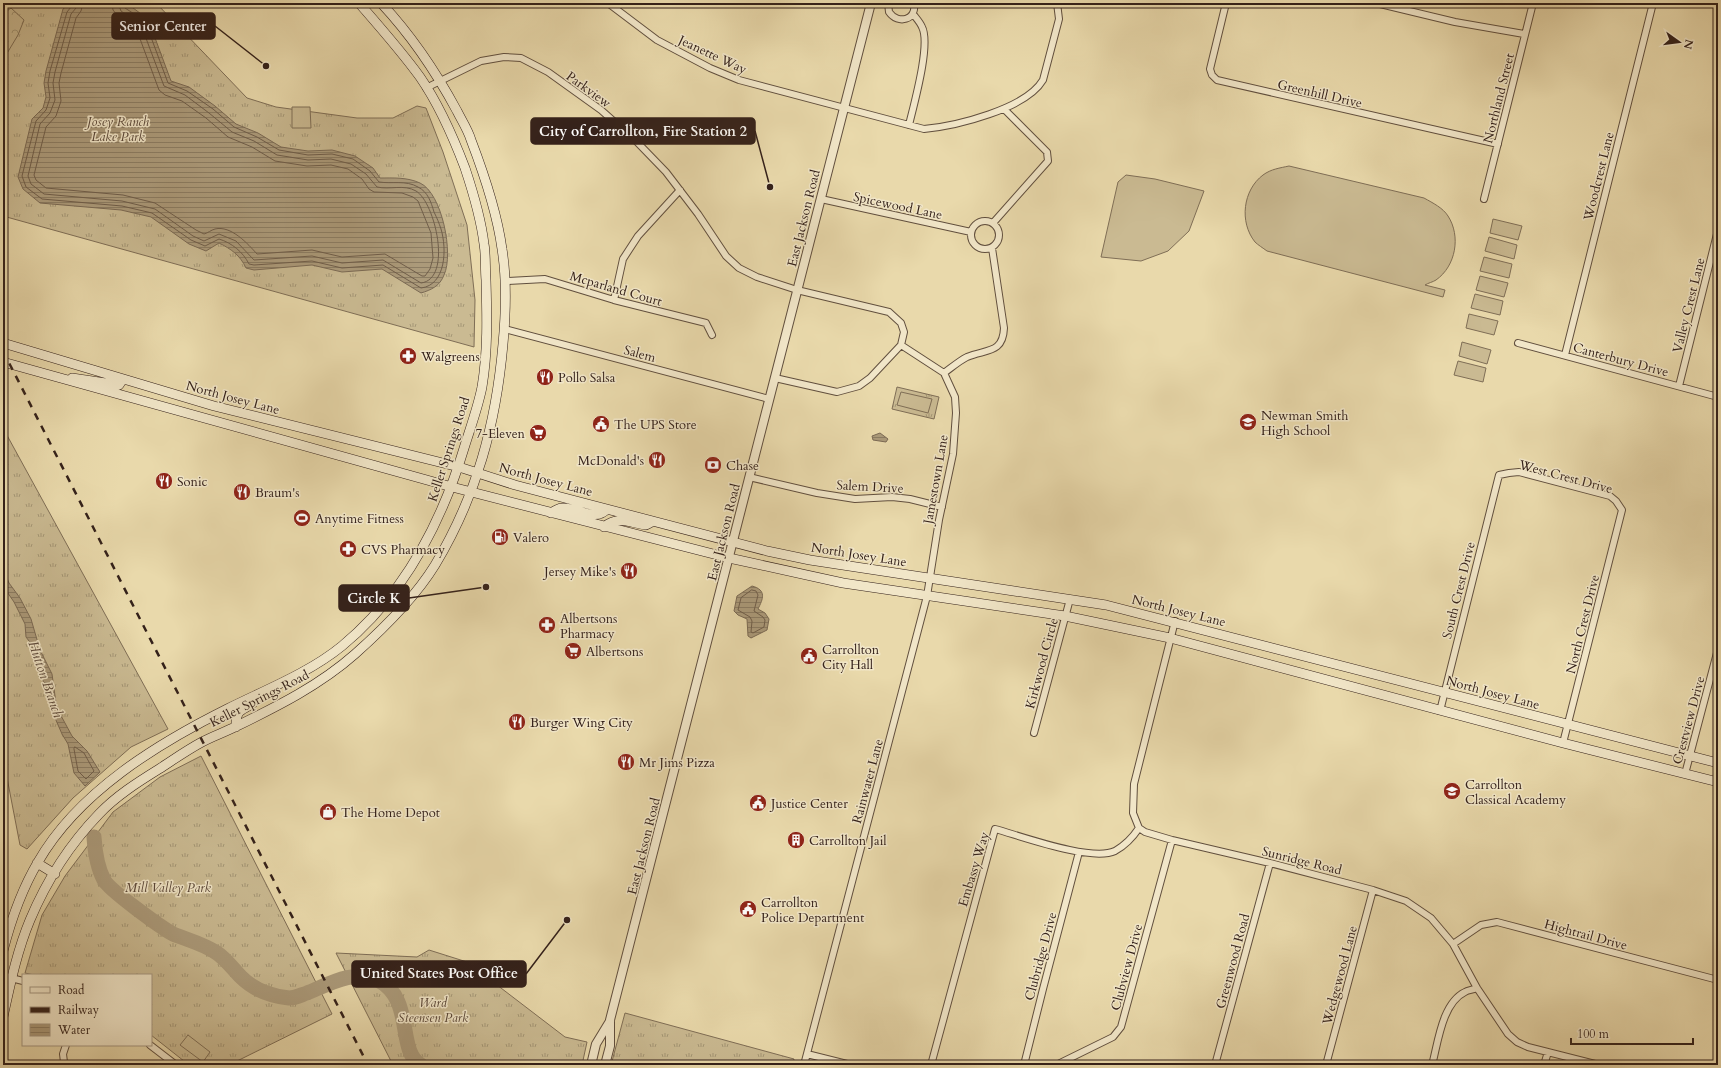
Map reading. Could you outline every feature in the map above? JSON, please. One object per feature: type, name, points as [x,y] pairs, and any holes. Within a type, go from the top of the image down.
[{"type":"main road","name":"Keller Springs Road","points":[[3,951],[18,903],[37,863],[52,840],[88,800],[122,772],[194,725],[319,663],[342,645],[382,608],[406,576],[429,539],[452,487],[481,390],[488,328],[484,244],[475,203],[465,168],[445,121],[421,78],[359,3]]},
{"type":"main road","name":"Keller Springs Road","points":[[3,1017],[7,977],[30,921],[55,874],[75,842],[100,813],[131,787],[202,742],[236,727],[312,688],[353,656],[377,634],[406,603],[434,568],[472,492],[488,440],[497,402],[504,328],[506,281],[502,247],[489,193],[471,137],[441,80],[418,47],[381,3]]},
{"type":"main road","points":[[488,328],[504,328]]},
{"type":"main road","name":"North Josey Lane","points":[[3,343],[214,406],[459,467],[477,474],[732,543],[788,556],[1106,605],[1175,621],[1364,673],[1444,692],[1690,757],[1718,763]]},
{"type":"main road","points":[[3,362],[452,487],[729,558],[842,583],[1065,616],[1170,638],[1440,711],[1718,782]]},
{"type":"main road","points":[[55,377],[86,379],[119,385],[123,379]]},
{"type":"main road","points":[[550,513],[562,508],[596,515],[604,513],[607,509]]},
{"type":"main road","points":[[604,527],[610,521],[618,520],[646,525],[653,522]]},
{"type":"main road","points":[[236,727],[235,717],[238,711],[254,702],[263,691]]},
{"type":"main road","points":[[37,863],[55,874]]},
{"type":"street","name":"Jeanette Way","points":[[608,3],[657,40],[710,68],[739,80],[844,109],[924,128],[942,127],[1004,109],[1030,95],[1039,87],[1043,80],[1059,19],[1057,3]]},
{"type":"street","name":"East Jackson Road","points":[[605,1065],[610,1046],[610,1020],[870,3]]},
{"type":"street","points":[[888,3],[889,12],[896,19],[905,20],[912,14],[914,10],[914,3]]},
{"type":"street","name":"Greenhill Drive","points":[[1226,3],[1210,69],[1212,75],[1217,80],[1498,144]]},
{"type":"street","points":[[1376,3],[1455,22],[1524,34]]},
{"type":"street","name":"Northland Street","points":[[1484,199],[1524,34],[1533,3]]},
{"type":"street","name":"Woodcrest Lane","points":[[1564,355],[1654,3]]},
{"type":"street","points":[[910,125],[924,55],[925,37],[922,26],[912,14]]},
{"type":"street","name":"Parkview","points":[[426,88],[481,61],[504,57],[521,58],[548,72],[601,110],[636,141],[666,172],[698,214],[726,256],[739,268],[757,278],[797,290],[889,312],[901,323],[904,332],[901,345]]},
{"type":"street","points":[[993,223],[1048,161],[1047,152],[1004,109]]},
{"type":"street","points":[[614,300],[623,259],[638,236],[680,190]]},
{"type":"street","name":"Spicewood Lane","points":[[821,199],[971,232]]},
{"type":"street","points":[[989,221],[993,223],[1000,234],[998,242],[992,248],[983,250],[975,245],[971,237],[971,232],[976,224],[980,222],[989,221]]},
{"type":"street","name":"Valley Crest Lane","points":[[1679,386],[1718,230]]},
{"type":"street","points":[[775,378],[837,392],[859,386],[870,378],[901,345],[944,373],[966,357],[997,348],[1004,338],[1004,328],[992,248]]},
{"type":"street","name":"Mcparland Court","points":[[506,281],[545,279],[614,300],[706,323],[712,335]]},
{"type":"street","name":"Salem","points":[[504,328],[769,399]]},
{"type":"street","name":"Canterbury Drive","points":[[1518,343],[1718,397]]},
{"type":"street","name":"Jamestown Lane","points":[[927,596],[930,567],[953,454],[956,414],[955,397],[944,373]]},
{"type":"street","name":"West Crest Drive","points":[[1499,475],[1509,472],[1520,472],[1610,496],[1616,501],[1622,510]]},
{"type":"street","name":"South Crest Drive","points":[[1440,711],[1499,475]]},
{"type":"street","name":"Salem Drive","points":[[749,477],[855,499],[892,497],[910,499],[942,507]]},
{"type":"street","name":"North Crest Drive","points":[[1563,743],[1622,510]]},
{"type":"street","name":"Rainwater Lane","points":[[804,1065],[927,596]]},
{"type":"street","name":"Kirkwood Circle","points":[[1034,733],[1070,599]]},
{"type":"street","points":[[1139,828],[1133,813],[1134,784],[1175,621]]},
{"type":"street","name":"Crestview Drive","points":[[1685,774],[1718,649]]},
{"type":"street","name":"Sunridge Road","points":[[1139,828],[1144,832],[1172,840],[1270,863],[1374,890],[1406,900],[1431,918],[1453,944],[1477,988],[1508,1034],[1517,1042],[1528,1047],[1599,1065]]},
{"type":"street","name":"Embassy Way","points":[[931,1065],[994,829],[1079,852],[1096,854],[1114,851],[1125,844],[1139,828]]},
{"type":"street","name":"Clubview Drive","points":[[1056,1065],[1113,1037],[1120,1027],[1172,840]]},
{"type":"street","name":"Clubridge Drive","points":[[1024,1065],[1079,852]]},
{"type":"street","name":"Greenwood Road","points":[[1215,1065],[1270,863]]},
{"type":"street","name":"Wedgewood Lane","points":[[1326,1065],[1374,890]]},
{"type":"street","name":"Hightrail Drive","points":[[1453,944],[1481,925],[1497,922],[1718,980]]},
{"type":"street","points":[[7,977],[22,981]]},
{"type":"street","points":[[1432,1065],[1449,1007],[1455,999],[1465,992],[1477,988]]},
{"type":"street","name":"East Jackson Road","points":[[591,1065],[596,1044],[610,1020]]},
{"type":"street","points":[[66,1046],[63,1054],[64,1062],[68,1065]]},
{"type":"street","points":[[151,1046],[176,1065]]},
{"type":"street","points":[[1544,1065],[1548,1052]]},
{"type":"street","points":[[807,1054],[851,1065]]},
{"type":"green space","name":"Josey Ranch Lake Park","points":[[3,3],[156,3],[247,98],[276,107],[357,118],[393,118],[417,106],[426,108],[443,152],[467,225],[475,300],[474,347],[3,216]]},
{"type":"green space","points":[[11,8],[24,20],[18,35],[3,60],[3,14]]},
{"type":"green space","points":[[292,107],[310,107],[311,128],[292,128]]},
{"type":"green space","points":[[1289,166],[1424,198],[1441,208],[1446,213],[1452,224],[1455,241],[1454,250],[1452,259],[1443,274],[1436,280],[1425,285],[1445,290],[1443,297],[1267,251],[1256,243],[1250,234],[1245,216],[1247,198],[1256,181],[1263,175],[1269,171]]},
{"type":"green space","points":[[1126,175],[1155,179],[1204,191],[1189,231],[1168,251],[1141,261],[1101,257],[1118,182]]},
{"type":"green space","points":[[1493,219],[1522,226],[1518,240],[1490,233]]},
{"type":"green space","points":[[1489,237],[1517,245],[1514,259],[1485,251]]},
{"type":"green space","points":[[1484,257],[1512,264],[1509,278],[1480,271]]},
{"type":"green space","points":[[1480,276],[1508,283],[1504,297],[1476,290]]},
{"type":"green space","points":[[1475,294],[1503,301],[1500,315],[1471,308]]},
{"type":"green space","points":[[1469,314],[1498,321],[1494,335],[1466,328]]},
{"type":"green space","points":[[1462,342],[1491,350],[1487,364],[1459,356]]},
{"type":"green space","points":[[1458,361],[1486,368],[1483,382],[1454,375]]},
{"type":"green space","points":[[897,387],[939,397],[934,419],[892,409]]},
{"type":"green space","points":[[901,392],[932,399],[928,413],[897,405]]},
{"type":"green space","points":[[3,428],[168,729],[131,747],[73,798],[27,849],[20,845],[3,757]]},
{"type":"green space","name":"Mill Valley Park","points":[[201,756],[332,1014],[229,1065],[189,1065],[152,1036],[152,974],[25,973],[42,915],[65,876],[113,812],[160,777]]},
{"type":"green space","name":"Ward Steensen Park","points":[[429,950],[467,962],[565,1037],[587,1042],[582,1065],[393,1065],[336,953],[417,957]]},
{"type":"green space","points":[[625,1013],[794,1059],[793,1065],[611,1065]]},
{"type":"green space","points":[[188,1035],[210,1052],[203,1062],[180,1045]]},
{"type":"water","points":[[70,3],[121,3],[129,5],[148,19],[171,81],[189,87],[236,124],[258,133],[281,147],[308,151],[332,150],[355,156],[373,168],[380,178],[395,178],[415,181],[428,189],[440,211],[447,239],[447,265],[444,275],[438,285],[421,293],[382,269],[342,272],[312,265],[254,270],[246,268],[241,259],[235,253],[219,243],[206,251],[189,244],[151,217],[121,210],[40,203],[23,189],[18,177],[32,119],[43,108],[46,97],[44,83],[46,71],[63,9]]},
{"type":"water","points":[[880,433],[888,439],[886,442],[873,440],[872,436]]},
{"type":"water","points":[[3,568],[9,583],[20,598],[31,619],[40,650],[52,674],[56,703],[59,712],[72,736],[87,751],[100,772],[85,786],[74,773],[68,744],[52,711],[47,690],[35,662],[29,641],[26,637],[25,624],[14,602],[3,586]]},
{"type":"water","points":[[752,586],[762,592],[762,598],[758,609],[765,613],[769,619],[767,630],[751,638],[748,636],[747,619],[738,615],[734,611],[737,596]]},
{"type":"waterway","name":"Hutton Branch","points":[[94,837],[98,865],[104,880],[115,892],[173,934],[201,945],[220,955],[246,982],[257,989],[276,996],[291,998],[333,982],[351,977],[360,976],[378,980],[389,989],[397,999],[409,1048],[413,1058],[421,1065]]},
{"type":"railway","points":[[3,351],[368,1065]]},
{"type":"place","name":"Senior Center","points":[[266,66]]},
{"type":"place","name":"City of Carrollton, Fire Station 2","points":[[770,187]]},
{"type":"place","name":"Walgreens","points":[[408,356]]},
{"type":"place","name":"Pollo Salsa","points":[[545,377]]},
{"type":"place","name":"Newman Smith High School","points":[[1248,422]]},
{"type":"place","name":"The UPS Store","points":[[601,424]]},
{"type":"place","name":"7-Eleven","points":[[538,433]]},
{"type":"place","name":"McDonald's","points":[[657,460]]},
{"type":"place","name":"Chase","points":[[713,465]]},
{"type":"place","name":"Sonic","points":[[164,481]]},
{"type":"place","name":"Braum's","points":[[242,492]]},
{"type":"place","name":"Anytime Fitness","points":[[302,518]]},
{"type":"place","name":"Valero","points":[[500,537]]},
{"type":"place","name":"CVS Pharmacy","points":[[348,549]]},
{"type":"place","name":"Jersey Mike's","points":[[629,571]]},
{"type":"place","name":"Circle K","points":[[486,587]]},
{"type":"place","name":"Albertsons Pharmacy","points":[[547,625]]},
{"type":"place","name":"Albertsons","points":[[573,651]]},
{"type":"place","name":"Carrollton City Hall","points":[[809,656]]},
{"type":"place","name":"Burger Wing City","points":[[517,722]]},
{"type":"place","name":"Mr Jims Pizza","points":[[626,762]]},
{"type":"place","name":"Carrollton Classical Academy","points":[[1452,791]]},
{"type":"place","name":"Justice Center","points":[[758,803]]},
{"type":"place","name":"The Home Depot","points":[[328,812]]},
{"type":"place","name":"Carrollton Jail","points":[[796,840]]},
{"type":"place","name":"Carrollton Police Department","points":[[748,909]]},
{"type":"place","name":"United States Post Office","points":[[567,920]]}]
